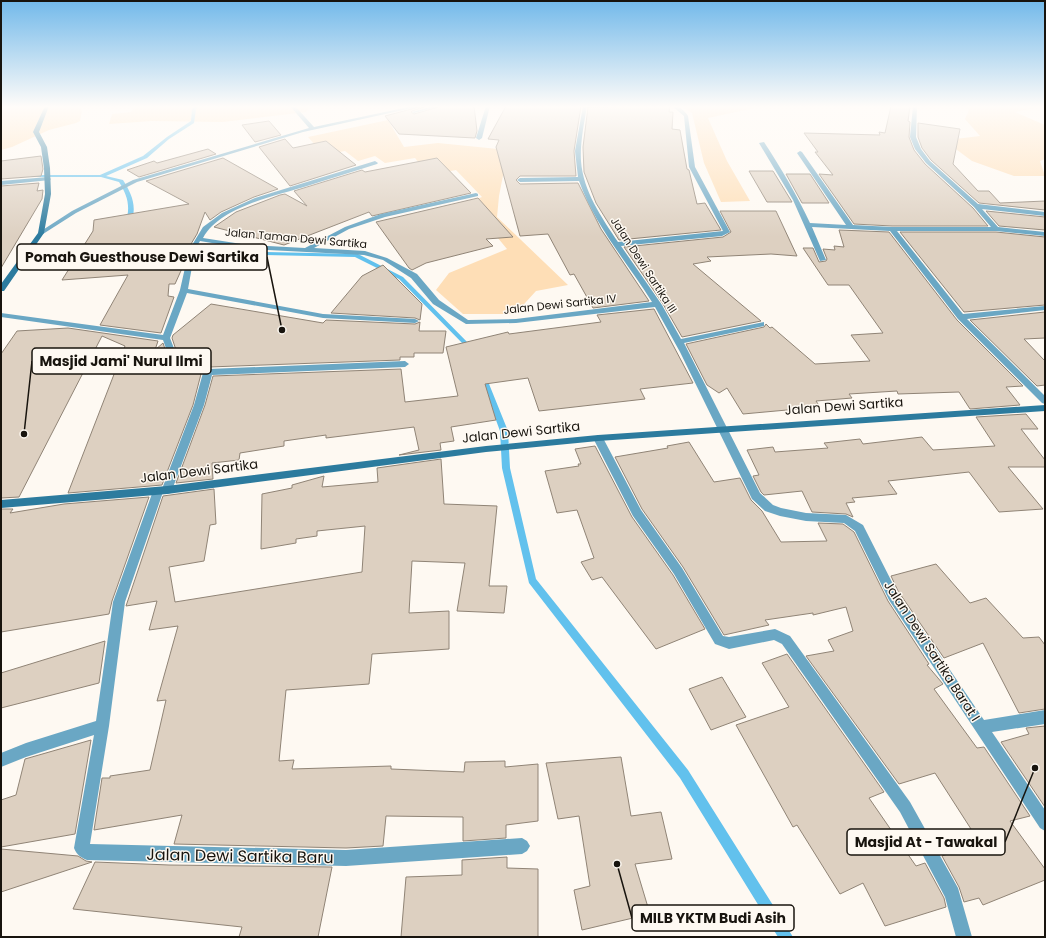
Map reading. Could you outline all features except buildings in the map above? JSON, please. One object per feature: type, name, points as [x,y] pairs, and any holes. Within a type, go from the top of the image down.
[{"type":"street","points":[[42,233],[48,194],[48,178],[44,150]]},
{"type":"street","points":[[1,289],[42,233],[74,212],[135,181],[237,150]]},
{"type":"street","name":"Jalan Dewi Sartika III","points":[[578,150],[582,179],[601,218],[657,304],[679,342],[721,429]]},
{"type":"street","points":[[618,244],[722,234],[727,232],[692,167],[690,150]]},
{"type":"street","points":[[767,150],[782,172],[810,225],[822,260]]},
{"type":"street","points":[[919,150],[928,162],[976,206],[996,229]]},
{"type":"street","points":[[800,153],[851,227]]},
{"type":"street","points":[[375,163],[257,200],[224,214],[205,228],[192,250],[184,290],[166,338],[171,352],[188,364],[208,372],[405,364]]},
{"type":"street","points":[[1,183],[48,178]]},
{"type":"street","points":[[520,180],[582,179]]},
{"type":"street","points":[[306,250],[347,228],[384,215],[476,195]]},
{"type":"street","points":[[976,206],[1045,214]]},
{"type":"street","points":[[810,225],[892,229],[996,229],[1045,234]]},
{"type":"street","points":[[892,229],[961,317],[1045,401]]},
{"type":"street","name":"Jalan Taman Dewi Sartika","points":[[198,239],[248,247],[365,253],[385,259],[414,276],[436,302],[466,322]]},
{"type":"street","points":[[184,290],[316,315],[415,321]]},
{"type":"street","name":"Jalan Dewi Sartika IV","points":[[466,322],[516,321],[657,304]]},
{"type":"street","points":[[961,317],[1045,308]]},
{"type":"street","points":[[1,316],[166,338]]},
{"type":"street","points":[[679,342],[761,324]]},
{"type":"street","points":[[1,760],[26,750],[102,726],[119,602],[163,491],[199,406],[208,372]]},
{"type":"street","name":"Jalan Dewi Sartika","points":[[1,504],[163,491],[486,449],[598,438],[1045,408]]},
{"type":"street","name":"Jalan Dewi Sartika Barat I","points":[[721,429],[756,496],[763,503],[780,512],[806,517],[846,519],[859,528],[893,596],[1045,823]]},
{"type":"street","points":[[598,438],[637,513],[678,571],[719,640],[729,643],[775,634],[786,640],[905,807],[952,894],[964,937]]},
{"type":"street","name":"Jalan Dewi Sartika Barat I","points":[[981,727],[1045,717]]},
{"type":"street","name":"Jalan Dewi Sartika Baru","points":[[102,726],[82,841],[82,848],[87,852],[346,858],[522,846]]},
{"type":"shaded area","points":[[319,150],[508,150],[499,196],[497,217],[568,285],[536,291],[515,314],[463,314],[436,290],[449,273],[507,249],[468,202],[482,197],[456,170],[429,175],[415,158],[385,163],[375,156],[358,161],[345,151],[324,155]]},
{"type":"shaded area","points":[[701,150],[722,150],[750,201],[721,202],[704,163]]},
{"type":"shaded area","points":[[957,150],[1045,150],[1045,159],[1040,161],[1045,176],[1014,176],[972,161]]},
{"type":"waterway","points":[[101,176],[145,157],[154,150]]},
{"type":"waterway","points":[[32,176],[101,176]]},
{"type":"waterway","points":[[101,176],[121,181],[131,201],[131,212],[128,224]]},
{"type":"waterway","points":[[177,252],[356,255],[401,278],[472,350]]},
{"type":"waterway","points":[[482,374],[504,431],[506,468],[532,580],[684,774],[786,937]]},
{"type":"place","name":"Pomah Guesthouse Dewi Sartika","points":[[282,330]]},
{"type":"place","name":"Masjid Jami' Nurul Ilmi","points":[[24,434]]},
{"type":"place","name":"Masjid At - Tawakal","points":[[1035,768]]},
{"type":"place","name":"MILB YKTM Budi Asih","points":[[617,864]]}]
